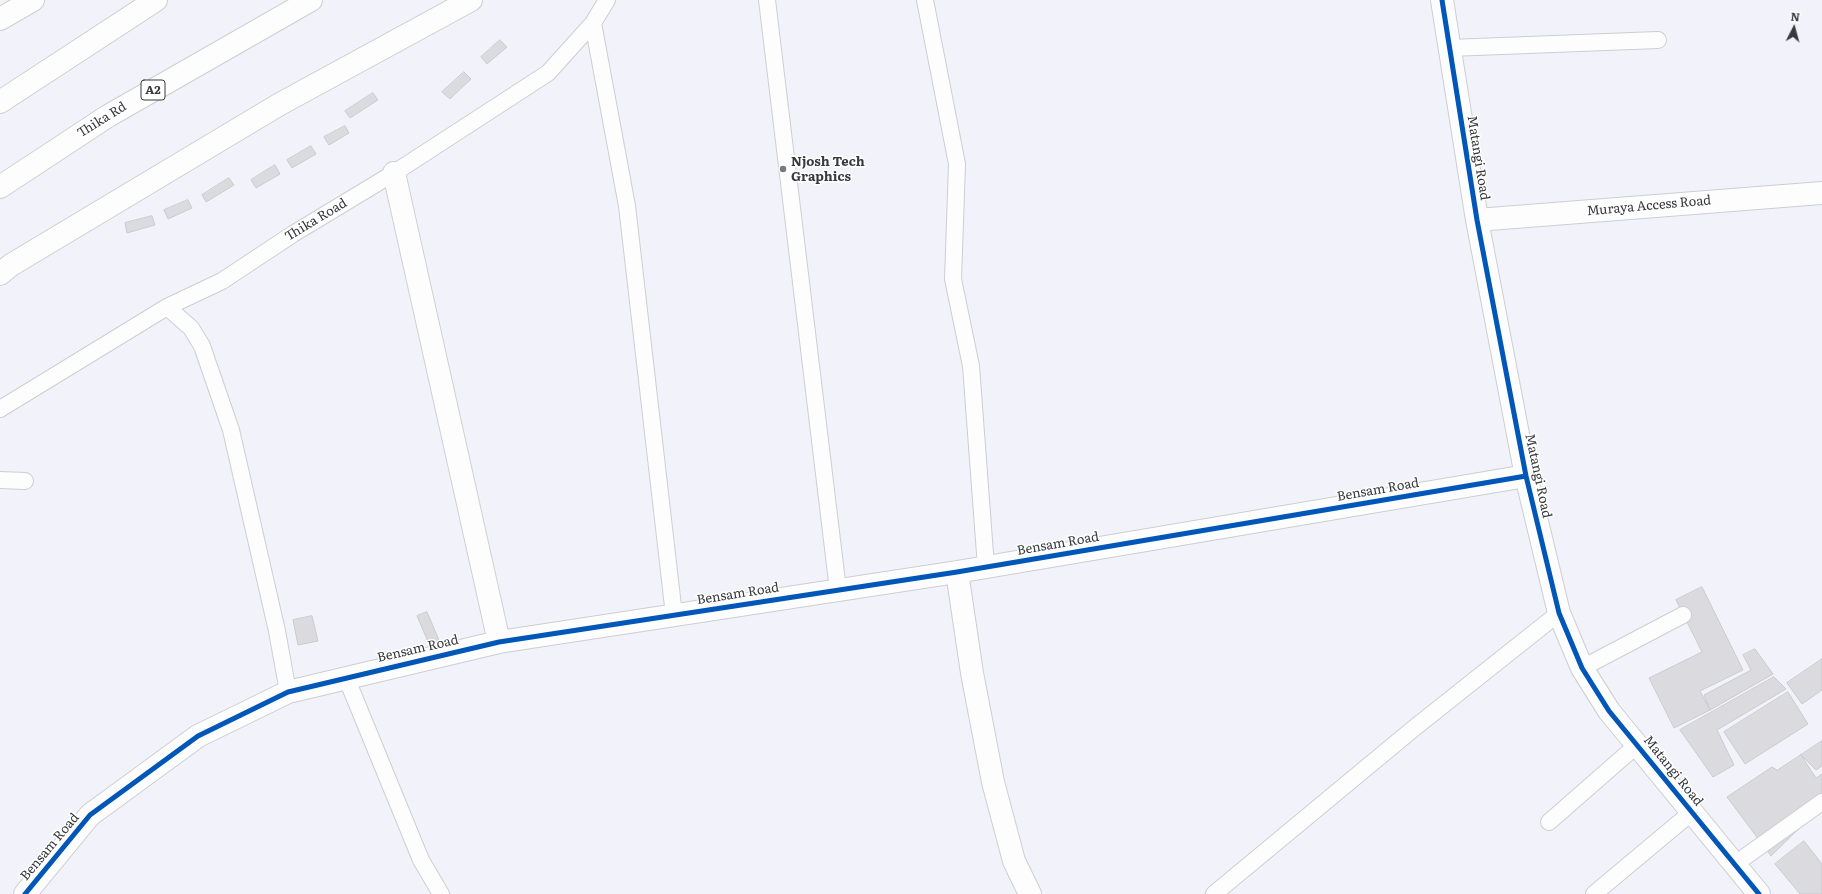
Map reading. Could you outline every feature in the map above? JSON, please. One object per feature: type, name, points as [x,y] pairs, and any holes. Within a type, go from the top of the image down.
[{"type":"main road","points":[[0,19],[33,0]]},
{"type":"main road","points":[[0,102],[156,0]]},
{"type":"main road","name":"Thika Rd","points":[[0,187],[108,116],[311,0]]},
{"type":"main road","points":[[0,274],[11,265],[280,104],[471,0]]},
{"type":"main road","name":"Matangi Road","points":[[1442,0],[1477,220],[1526,476],[1559,613],[1582,668],[1609,711],[1759,894]]},
{"type":"main road","points":[[394,173],[499,642]]},
{"type":"main road","name":"Muraya Access Road","points":[[1477,220],[1822,193]]},
{"type":"main road","name":"Bensam Road","points":[[25,894],[90,815],[198,736],[288,692],[499,642],[957,572],[1526,476]]},
{"type":"main road","points":[[957,572],[972,673],[993,782],[1014,861],[1030,894]]},
{"type":"lane","name":"Thika Road","points":[[0,409],[167,307],[222,281],[293,234],[394,173],[548,73],[593,23],[607,0]]},
{"type":"lane","points":[[767,0],[838,590]]},
{"type":"lane","points":[[925,0],[957,164],[953,279],[971,366],[986,567]]},
{"type":"lane","points":[[593,23],[627,206],[674,615]]},
{"type":"lane","points":[[1450,48],[1658,40]]},
{"type":"lane","points":[[167,307],[191,328],[202,346],[231,430],[277,631],[288,692]]},
{"type":"lane","points":[[0,480],[25,481]]},
{"type":"lane","points":[[1214,894],[1413,729],[1559,613]]},
{"type":"lane","points":[[1582,668],[1683,615]]},
{"type":"lane","points":[[346,678],[421,860],[442,894]]},
{"type":"lane","points":[[1549,822],[1637,745]]},
{"type":"lane","points":[[1735,864],[1822,802]]},
{"type":"lane","points":[[1594,894],[1692,812]]},
{"type":"building","points":[[500,40],[507,47],[487,64],[481,57]]},
{"type":"building","points":[[464,72],[471,79],[450,99],[442,92]]},
{"type":"building","points":[[373,93],[378,100],[350,118],[345,111]]},
{"type":"building","points":[[345,126],[349,133],[329,145],[324,137]]},
{"type":"building","points":[[311,146],[316,154],[292,168],[287,160]]},
{"type":"building","points":[[275,165],[280,174],[256,188],[251,180]]},
{"type":"building","points":[[229,178],[234,185],[206,202],[202,195]]},
{"type":"building","points":[[188,200],[192,208],[168,219],[164,210]]},
{"type":"building","points":[[152,216],[155,225],[127,233],[125,223]]},
{"type":"building","points":[[1702,587],[1743,670],[1700,691],[1710,710],[1674,728],[1649,678],[1702,652],[1676,600]]},
{"type":"building","points":[[427,612],[439,640],[429,644],[417,616]]},
{"type":"building","points":[[312,616],[318,641],[298,645],[293,620]]},
{"type":"building","points":[[1755,649],[1773,674],[1710,710],[1704,695],[1751,670],[1743,655]]},
{"type":"building","points":[[1822,659],[1822,690],[1802,704],[1787,683]]},
{"type":"building","points":[[1774,677],[1786,689],[1717,730],[1734,765],[1713,777],[1680,730]]},
{"type":"building","points":[[1788,692],[1808,724],[1745,764],[1724,732]]},
{"type":"building","points":[[1822,741],[1822,766],[1816,770],[1801,755]]},
{"type":"building","points":[[1801,755],[1816,778],[1822,774],[1822,806],[1771,856],[1727,797],[1772,767],[1777,770]]},
{"type":"building","points":[[1804,841],[1822,864],[1822,894],[1800,894],[1775,864]]},
{"type":"cycle path","points":[[1442,0],[1477,220],[1526,476],[1559,613],[1582,668],[1609,711],[1759,894]]},
{"type":"cycle path","points":[[25,894],[90,815],[198,736],[288,692],[499,642],[957,572],[1526,476]]},
{"type":"place","name":"Njosh Tech Graphics","points":[[783,169]]}]
